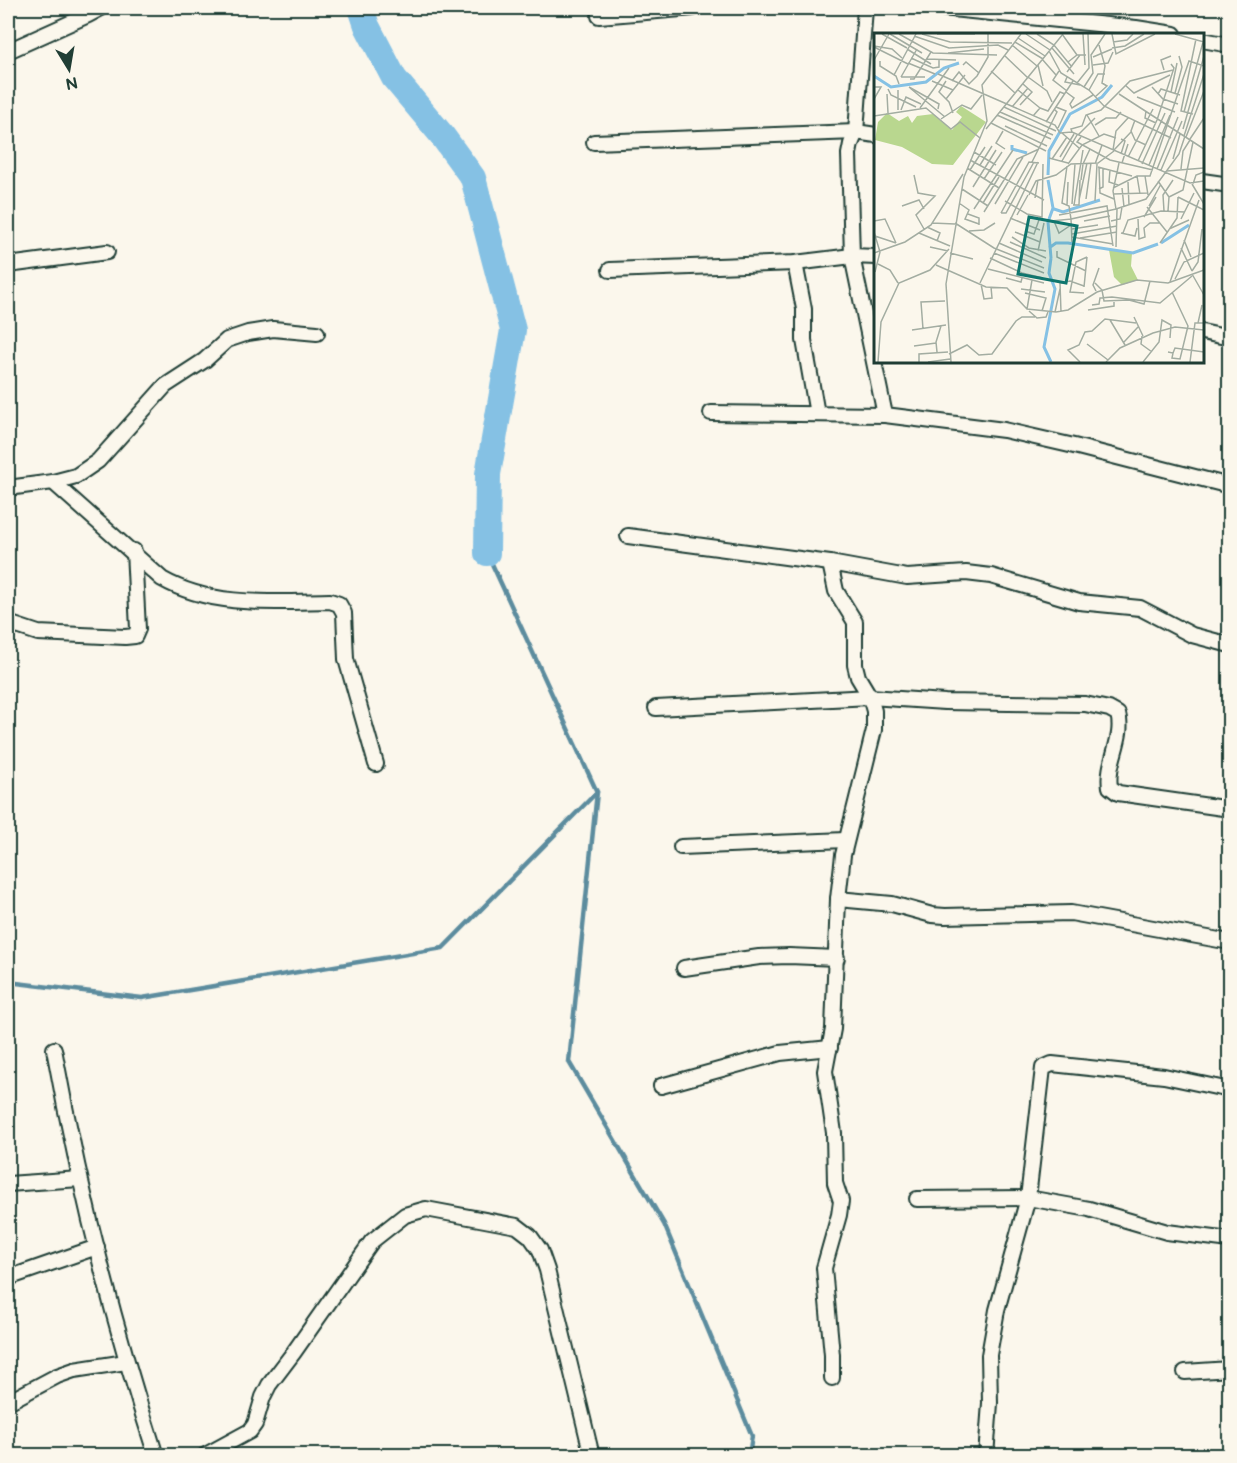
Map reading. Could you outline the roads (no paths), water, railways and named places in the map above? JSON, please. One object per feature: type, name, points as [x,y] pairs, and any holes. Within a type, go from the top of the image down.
[{"type":"street","points":[[8,51],[101,8]]},
{"type":"street","points":[[599,16],[693,8]]},
{"type":"street","points":[[865,8],[856,132],[849,154],[852,256],[874,361]]},
{"type":"street","points":[[942,8],[1168,33]]},
{"type":"street","points":[[1204,40],[1230,45]]},
{"type":"street","points":[[594,142],[856,132],[874,135]]},
{"type":"street","points":[[1204,181],[1230,185]]},
{"type":"street","points":[[8,265],[107,252]]},
{"type":"street","points":[[610,270],[795,263],[852,256],[874,257]]},
{"type":"street","points":[[795,263],[804,309],[804,340],[817,414]]},
{"type":"street","points":[[8,488],[53,482],[76,476],[98,461],[165,386],[205,360],[227,340],[248,333],[273,329],[317,333]]},
{"type":"street","points":[[1204,332],[1230,338]]},
{"type":"street","points":[[874,363],[885,414]]},
{"type":"street","points":[[711,413],[885,414],[1004,430],[1230,486]]},
{"type":"street","points":[[53,482],[134,551],[162,579],[177,587],[233,602],[330,601],[339,604],[344,613],[348,669],[376,764]]},
{"type":"street","points":[[628,536],[907,577],[966,573],[991,576],[1079,602],[1140,608],[1192,635],[1230,645]]},
{"type":"street","points":[[8,623],[38,633],[135,636],[138,629],[134,551]]},
{"type":"street","points":[[830,564],[836,591],[855,622],[855,665],[874,711],[874,730],[845,840],[838,899],[833,1029],[825,1071],[834,1133],[835,1183],[841,1201],[840,1215],[824,1268],[832,1378]]},
{"type":"street","points":[[656,708],[870,697],[945,702],[1085,704],[1109,709],[1118,714],[1121,724],[1108,775],[1110,787],[1118,793],[1230,809]]},
{"type":"street","points":[[681,847],[845,840]]},
{"type":"street","points":[[838,899],[892,904],[932,915],[1071,914],[1230,942]]},
{"type":"street","points":[[684,968],[759,957],[837,958]]},
{"type":"street","points":[[661,1086],[780,1053],[830,1047]]},
{"type":"street","points":[[54,1049],[68,1131],[80,1179],[126,1362],[156,1455]]},
{"type":"street","points":[[986,1455],[990,1403],[989,1355],[997,1311],[1028,1198],[1043,1068],[1052,1064],[1164,1076],[1230,1090]]},
{"type":"street","points":[[8,1184],[80,1179]]},
{"type":"street","points":[[917,1199],[1028,1198],[1089,1209],[1167,1232],[1230,1240]]},
{"type":"street","points":[[204,1455],[250,1431],[255,1424],[269,1384],[372,1240],[405,1215],[426,1209],[517,1226],[530,1236],[540,1250],[547,1270],[592,1455]]},
{"type":"street","points":[[8,1278],[97,1246]]},
{"type":"street","points":[[8,1402],[57,1376],[74,1370],[126,1362]]},
{"type":"street","points":[[1185,1372],[1230,1369]]},
{"type":"waterway","points":[[361,8],[367,26],[394,78],[441,134],[473,178],[513,330],[488,474],[487,553]]},
{"type":"waterway","points":[[487,553],[597,792],[569,1062],[664,1224],[752,1436],[749,1456]]},
{"type":"waterway","points":[[8,982],[142,998],[443,948],[597,792]]}]
